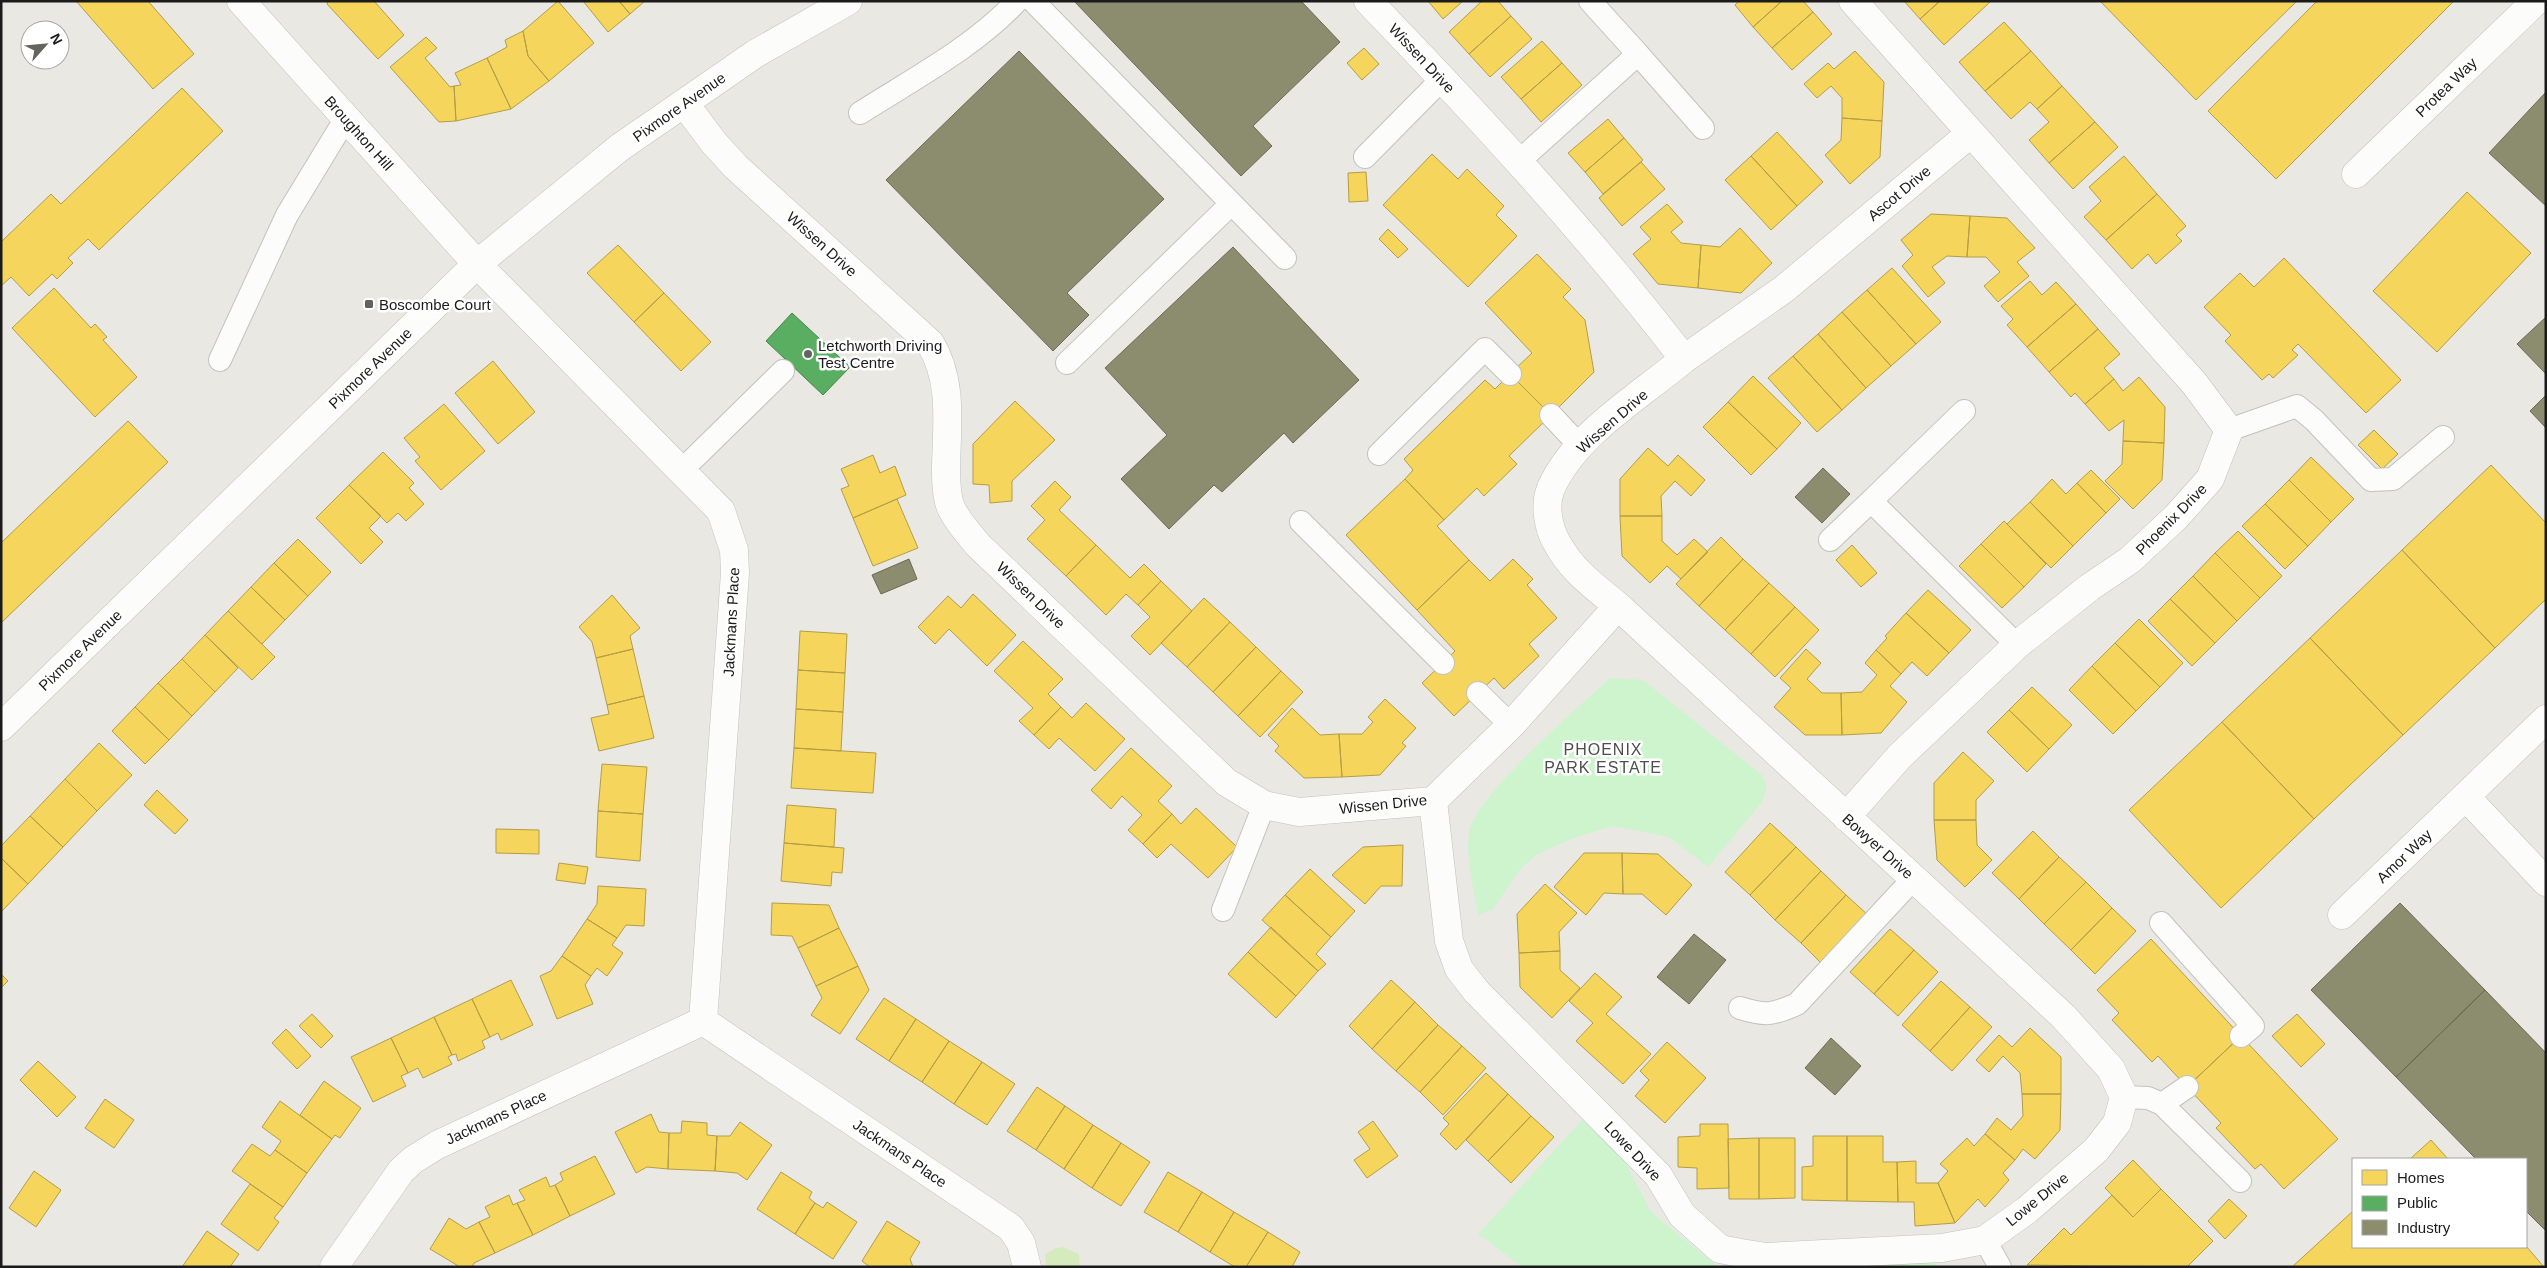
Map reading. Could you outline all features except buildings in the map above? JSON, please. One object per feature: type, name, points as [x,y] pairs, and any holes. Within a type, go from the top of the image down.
[{"type":"street","name":"Broughton Hill","points":[[241,1],[477,264]]},
{"type":"street","name":"Pixmore Avenue","points":[[1,727],[477,264],[619,148],[755,54],[848,1]]},
{"type":"street","name":"Wissen Drive","points":[[684,102],[714,143],[736,167],[930,343],[945,373],[947,390],[946,484],[950,506],[962,525],[978,545],[1226,782],[1264,805],[1299,812],[1432,801],[1511,725],[1618,606],[1578,573],[1556,543],[1550,525],[1548,505],[1550,489],[1580,446],[1624,406],[1684,358],[1642,303],[1518,162],[1368,1]]},
{"type":"street","points":[[1853,1],[2194,383],[2229,430]]},
{"type":"street","name":"Protea Way","points":[[2356,174],[2536,1]]},
{"type":"street","name":"Ascot Drive","points":[[1684,358],[1784,289],[1971,133]]},
{"type":"street","name":"Jackmans Place","points":[[477,264],[721,511],[734,550],[736,573],[703,1021]]},
{"type":"street","name":"Phoenix Drive","points":[[1846,817],[1899,757],[2017,645],[2090,588],[2130,560],[2176,518],[2210,479],[2229,430]]},
{"type":"street","name":"Bowyer Drive","points":[[1618,606],[2069,1023],[2111,1069],[2124,1097]]},
{"type":"street","name":"Amor Way","points":[[2342,915],[2546,720]]},
{"type":"street","points":[[2466,798],[2546,882]]},
{"type":"street","name":"Lowe Drive","points":[[1432,801],[1449,941],[1459,969],[1476,991],[1658,1175],[1682,1215],[1720,1249],[1766,1256],[1942,1248],[1985,1240],[2027,1210],[2096,1150],[2117,1123],[2124,1097]]},
{"type":"street","name":"Jackmans Place","points":[[334,1267],[401,1171],[436,1144],[703,1021]]},
{"type":"street","name":"Jackmans Place","points":[[703,1021],[1011,1228],[1021,1242],[1027,1267]]},
{"type":"lane","points":[[860,113],[999,21],[1017,1]]},
{"type":"lane","points":[[1033,1],[1285,258]]},
{"type":"lane","points":[[1590,1],[1703,128]]},
{"type":"lane","points":[[1518,162],[1638,54]]},
{"type":"lane","points":[[1365,157],[1442,79]]},
{"type":"lane","points":[[220,360],[287,215],[346,118]]},
{"type":"lane","points":[[1067,363],[1232,204]]},
{"type":"lane","points":[[1379,454],[1485,349],[1510,374]]},
{"type":"lane","points":[[682,470],[783,371]]},
{"type":"lane","points":[[2229,430],[2297,406],[2314,420],[2371,480],[2393,479],[2443,437]]},
{"type":"lane","points":[[1830,540],[1964,411]]},
{"type":"lane","points":[[1551,416],[1580,446]]},
{"type":"lane","points":[[1871,500],[2017,645]]},
{"type":"lane","points":[[1301,522],[1443,663]]},
{"type":"lane","points":[[1478,693],[1511,725]]},
{"type":"lane","points":[[1223,910],[1264,805]]},
{"type":"lane","points":[[1740,1008],[1762,1015],[1776,1014],[1797,1004],[1914,878]]},
{"type":"lane","points":[[2161,923],[2253,1026],[2241,1036]]},
{"type":"lane","points":[[2162,1104],[2187,1087]]},
{"type":"lane","points":[[2124,1097],[2148,1098],[2162,1104],[2240,1181]]},
{"type":"lane","points":[[1985,1240],[2000,1267]]},
{"type":"green space","points":[[1610,678],[1643,680],[1762,775],[1767,787],[1762,802],[1708,867],[1669,837],[1613,826],[1574,838],[1539,853],[1521,868],[1493,909],[1478,915],[1468,852],[1469,832],[1475,816],[1489,797],[1530,752]]},
{"type":"green space","points":[[1582,1120],[1625,1162],[1651,1212],[1718,1267],[1522,1267],[1478,1234]]},
{"type":"green space","points":[[1063,1247],[1079,1254],[1080,1267],[1046,1267],[1045,1254],[1056,1248]]},
{"type":"green space","points":[[1929,1257],[1938,1267],[1824,1267]]},
{"type":"place","name":"Boscombe Court","points":[[369,304]]},
{"type":"place","name":"Letchworth Driving Test Centre","points":[[808,354]]},
{"type":"district","name":"PHOENIX PARK ESTATE","points":[[1603,758]]}]
